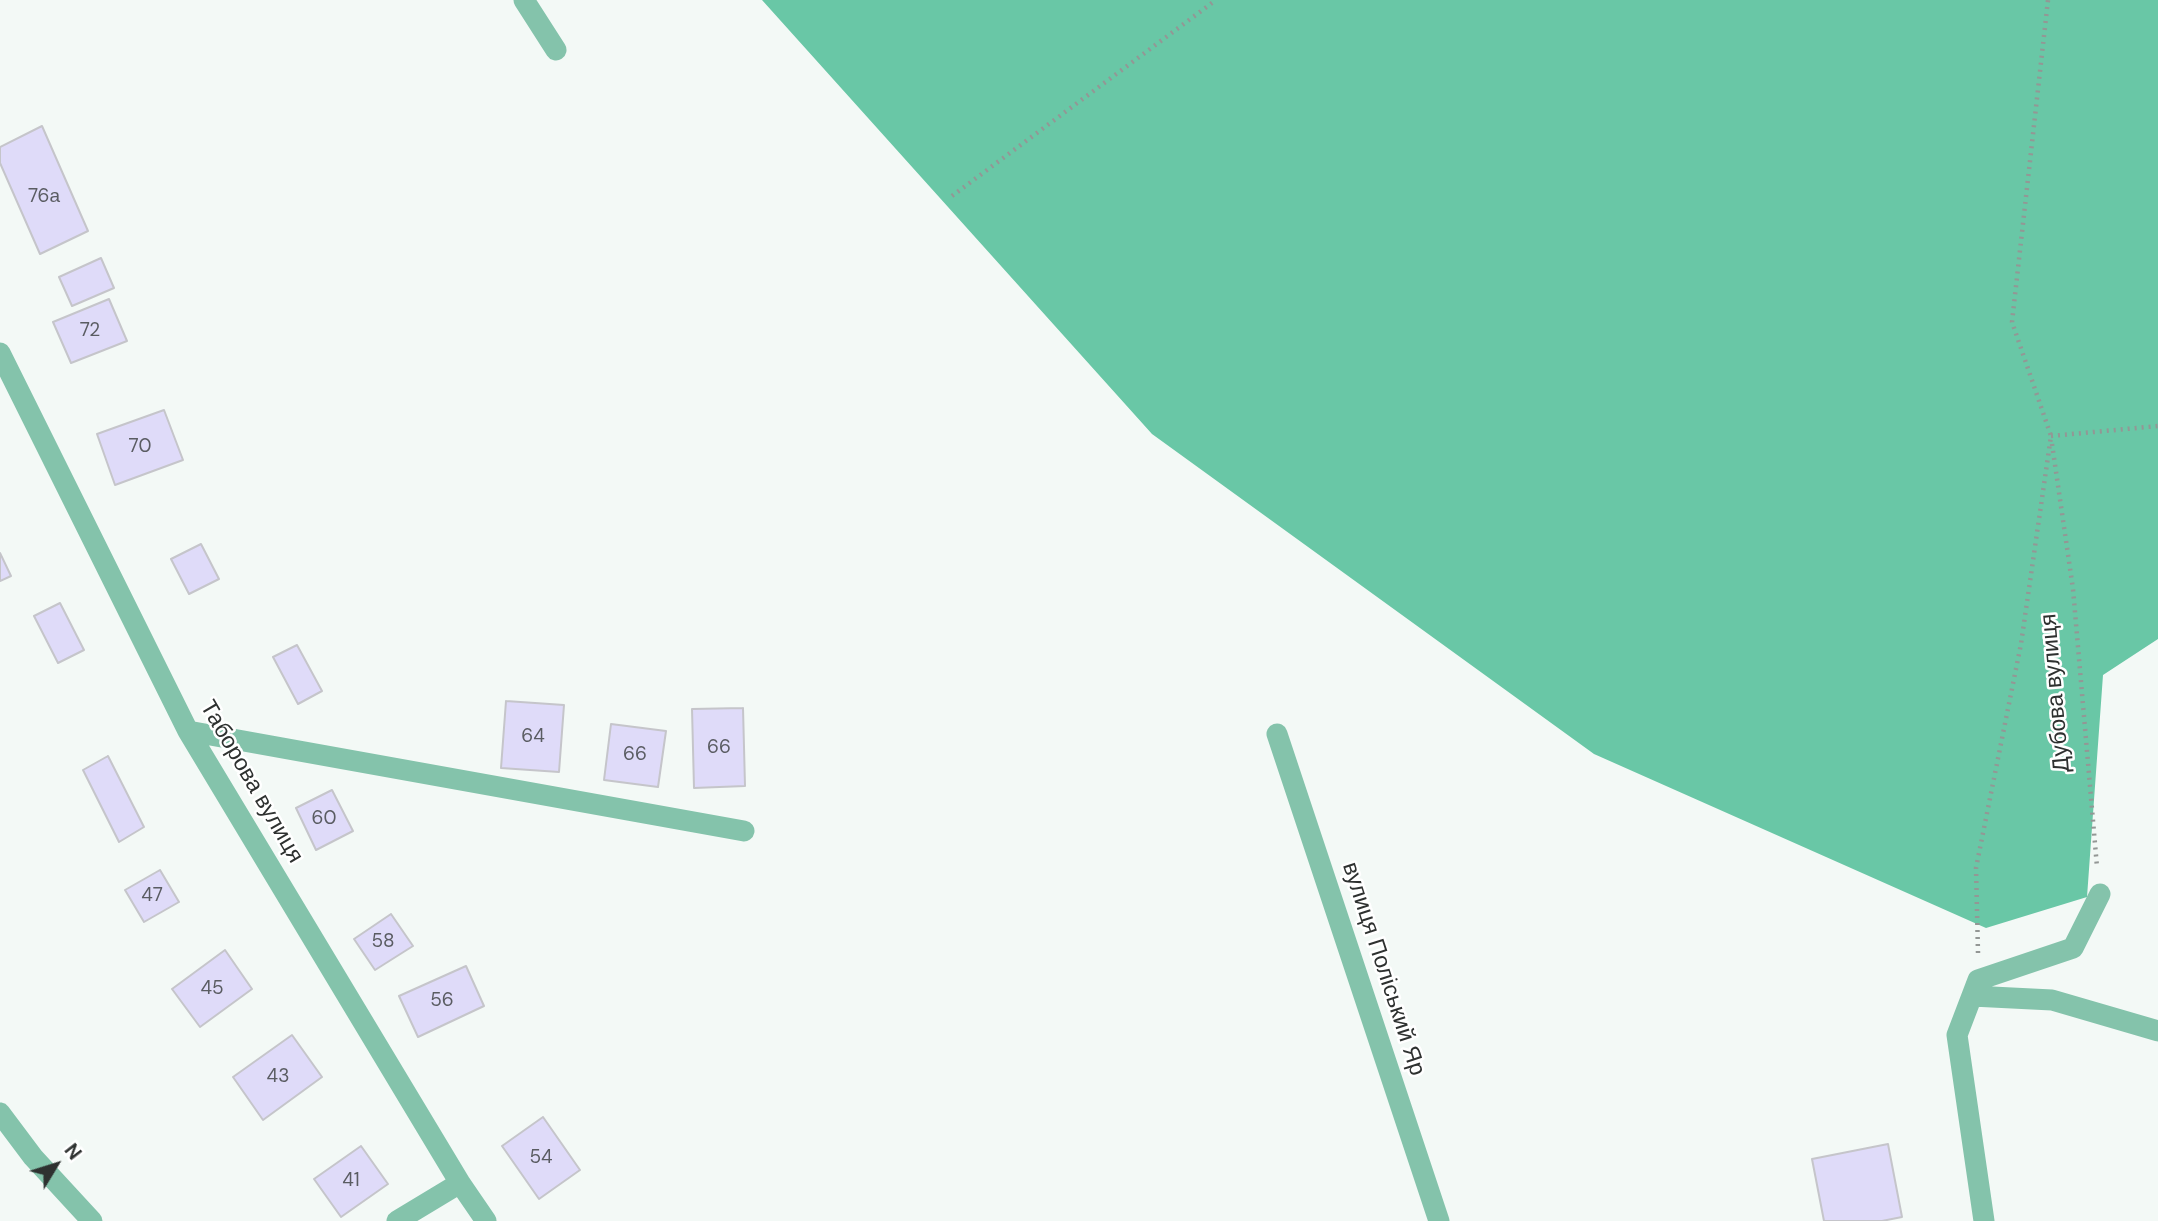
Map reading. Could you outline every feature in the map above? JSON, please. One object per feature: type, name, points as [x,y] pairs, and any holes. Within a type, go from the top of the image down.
[{"type":"street","points":[[524,0],[556,50]]},
{"type":"street","name":"Таборова вулиця","points":[[0,353],[188,731],[460,1183],[486,1221]]},
{"type":"street","points":[[188,731],[744,831]]},
{"type":"street","name":"вулиця Поліський Яр","points":[[1277,734],[1439,1221]]},
{"type":"street","points":[[1984,1221],[1956,1035],[1975,988],[2073,947],[2100,894]]},
{"type":"street","points":[[1975,988],[2052,1000],[2158,1031]]},
{"type":"street","points":[[0,1113],[33,1157],[92,1221]]},
{"type":"street","points":[[397,1221],[460,1183]]},
{"type":"path","points":[[952,196],[1216,0]]},
{"type":"path","name":"Дубова вулиця","points":[[2048,0],[2012,322],[2051,436],[2073,589],[2100,894]]},
{"type":"path","points":[[1975,988],[1976,867],[2021,643],[2051,436],[2158,426]]},
{"type":"green space","points":[[762,0],[2158,0],[2158,639],[2103,675],[2087,897],[1986,928],[1594,754],[1152,434]]},
{"type":"building","points":[[42,126],[88,231],[40,254],[0,163],[0,147]]},
{"type":"building","points":[[101,258],[114,288],[72,306],[59,277]]},
{"type":"building","points":[[109,299],[127,341],[71,363],[53,322]]},
{"type":"building","points":[[164,410],[183,460],[115,485],[97,434]]},
{"type":"building","points":[[201,544],[219,579],[189,594],[171,559]]},
{"type":"building","points":[[0,553],[11,576],[0,581]]},
{"type":"building","points":[[60,603],[84,650],[58,663],[34,616]]},
{"type":"building","points":[[297,645],[322,691],[298,704],[273,657]]},
{"type":"building","points":[[506,701],[564,705],[559,772],[501,768]]},
{"type":"building","points":[[743,708],[745,786],[694,788],[692,709]]},
{"type":"building","points":[[611,724],[666,731],[658,787],[604,780]]},
{"type":"building","points":[[108,756],[144,827],[119,842],[83,770]]},
{"type":"building","points":[[332,790],[353,831],[316,850],[296,808]]},
{"type":"building","points":[[160,870],[179,902],[144,922],[125,890]]},
{"type":"building","points":[[391,914],[413,946],[375,970],[354,939]]},
{"type":"building","points":[[225,950],[252,989],[200,1027],[172,989]]},
{"type":"building","points":[[466,966],[484,1006],[418,1037],[399,996]]},
{"type":"building","points":[[292,1035],[322,1077],[263,1120],[233,1077]]},
{"type":"building","points":[[543,1117],[580,1170],[539,1199],[502,1146]]},
{"type":"building","points":[[1888,1144],[1902,1217],[1882,1221],[1824,1221],[1812,1159]]},
{"type":"building","points":[[361,1146],[388,1184],[341,1217],[314,1179]]}]
